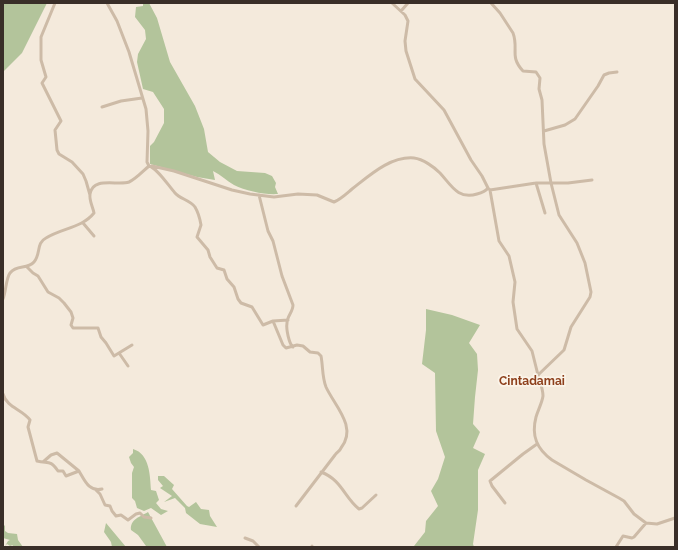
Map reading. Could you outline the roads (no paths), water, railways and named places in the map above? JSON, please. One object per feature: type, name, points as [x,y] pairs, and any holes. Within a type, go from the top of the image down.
[{"type":"street","points":[[3,299],[10,273],[19,267],[27,267],[33,263],[38,256],[42,240],[60,230],[83,223],[94,213],[83,174],[72,162],[59,154],[57,150],[55,130],[60,121],[42,85],[46,77],[41,60],[41,37],[55,3]]},
{"type":"street","points":[[107,3],[117,21],[129,52],[146,110],[148,131],[147,162],[178,196],[191,203],[195,208],[201,225],[197,237],[208,250],[210,258],[217,268],[224,270],[227,279],[234,287],[238,299],[243,304],[252,307],[263,325],[288,320]]},
{"type":"street","points":[[392,3],[401,11],[408,21],[405,41],[406,51],[415,79],[444,110],[489,189],[499,241],[509,256],[513,268],[516,287],[513,302],[517,329],[532,351],[543,396],[536,418],[535,433],[537,444],[552,460],[624,501],[632,512],[646,523],[657,524],[675,518]]},
{"type":"street","points":[[401,11],[408,3]]},
{"type":"street","points":[[491,3],[500,13],[513,33],[515,59],[517,63],[523,71],[536,72],[540,78],[539,91],[542,99],[544,144],[551,183],[560,215],[577,243],[585,263],[591,292],[590,297],[571,327],[564,350],[538,375]]},
{"type":"street","points":[[544,131],[562,126],[575,119],[603,77],[608,73],[617,72]]},
{"type":"street","points":[[102,107],[121,101],[142,98]]},
{"type":"street","points":[[150,166],[174,171],[232,190],[274,197],[298,194],[317,195],[334,202],[385,165],[406,158],[415,158],[434,168],[449,185],[463,195],[473,195],[489,189],[536,183],[568,183],[592,180]]},
{"type":"street","points":[[90,195],[91,190],[102,183],[113,182],[122,184],[132,181],[150,166]]},
{"type":"street","points":[[536,183],[545,213]]},
{"type":"street","points":[[259,195],[282,276],[293,305],[287,324],[291,345],[292,347],[297,345],[304,346],[310,352],[321,356],[325,384],[339,407],[348,433],[342,448],[321,472],[296,506]]},
{"type":"street","points":[[83,223],[94,236]]},
{"type":"street","points":[[27,267],[37,276],[49,293],[59,298],[71,312],[73,318],[71,325],[73,328],[88,329],[97,327],[101,337],[115,356],[132,345]]},
{"type":"street","points":[[273,322],[285,348],[288,349],[297,345]]},
{"type":"street","points":[[119,353],[128,366]]},
{"type":"street","points":[[3,394],[8,404],[24,413],[30,420],[28,427],[38,462],[47,461],[58,472],[63,472],[66,476],[79,471]]},
{"type":"street","points":[[505,503],[493,488],[490,480],[537,444]]},
{"type":"street","points":[[43,462],[51,455],[57,453],[79,471],[90,487],[100,494],[105,505],[110,506],[116,516],[121,515],[128,520],[140,513],[144,517],[151,518]]},
{"type":"street","points":[[321,472],[335,480],[349,499],[359,509],[362,508],[376,494]]},
{"type":"street","points":[[94,489],[102,489]]},
{"type":"street","points":[[616,547],[623,536],[634,537],[646,523]]},
{"type":"street","points":[[245,538],[253,541],[259,547]]},
{"type":"district","name":"Cintadamai","points":[[532,381]]}]
